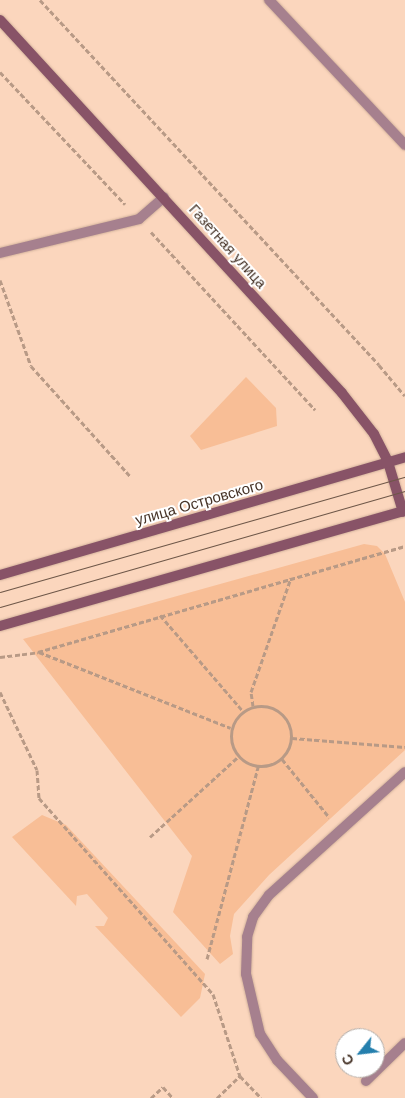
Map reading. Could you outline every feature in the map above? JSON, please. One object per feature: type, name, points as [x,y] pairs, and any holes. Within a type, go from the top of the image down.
[{"type":"main road","name":"Газетная улица","points":[[0,20],[342,393],[374,434],[388,462],[404,513]]},
{"type":"main road","name":"улица Островского","points":[[0,575],[405,457]]},
{"type":"main road","points":[[0,626],[404,513]]},
{"type":"street","points":[[269,0],[405,145]]},
{"type":"street","points":[[0,253],[139,219],[164,197]]},
{"type":"street","points":[[313,1098],[277,1060],[260,1034],[246,974],[248,937],[253,917],[269,895],[405,772]]},
{"type":"street","points":[[366,1081],[405,1043]]},
{"type":"path","points":[[40,0],[372,357],[405,396]]},
{"type":"path","points":[[0,72],[315,410]]},
{"type":"path","points":[[0,280],[31,366],[131,477]]},
{"type":"path","points":[[0,657],[38,652],[160,615],[405,546]]},
{"type":"path","points":[[253,706],[251,692],[291,578]]},
{"type":"path","points":[[160,615],[242,711]]},
{"type":"path","points":[[38,652],[231,728]]},
{"type":"path","points":[[0,692],[37,770],[39,798],[213,994],[240,1076],[261,1098]]},
{"type":"path","points":[[253,706],[267,706],[284,715],[290,726],[292,738],[282,759],[271,765],[258,767],[238,757],[232,746],[231,728],[242,711],[253,706]]},
{"type":"path","points":[[292,738],[405,747]]},
{"type":"path","points":[[150,837],[238,757]]},
{"type":"path","points":[[282,759],[339,830]]},
{"type":"path","points":[[208,959],[258,767]]},
{"type":"path","points":[[217,1098],[240,1076]]},
{"type":"path","points":[[152,1098],[163,1087],[173,1098]]},
{"type":"shaded area","points":[[246,377],[276,408],[277,426],[201,450],[190,436]]},
{"type":"shaded area","points":[[364,544],[377,546],[385,554],[405,602],[405,750],[269,875],[234,914],[230,936],[233,954],[220,964],[173,912],[192,856],[23,639]]},
{"type":"shaded area","points":[[42,815],[66,825],[205,974],[200,998],[181,1017],[95,926],[104,926],[108,918],[87,894],[77,896],[76,906],[12,837]]},
{"type":"tram line","points":[[0,592],[405,477]]},
{"type":"tram line","points":[[0,607],[405,491]]}]
